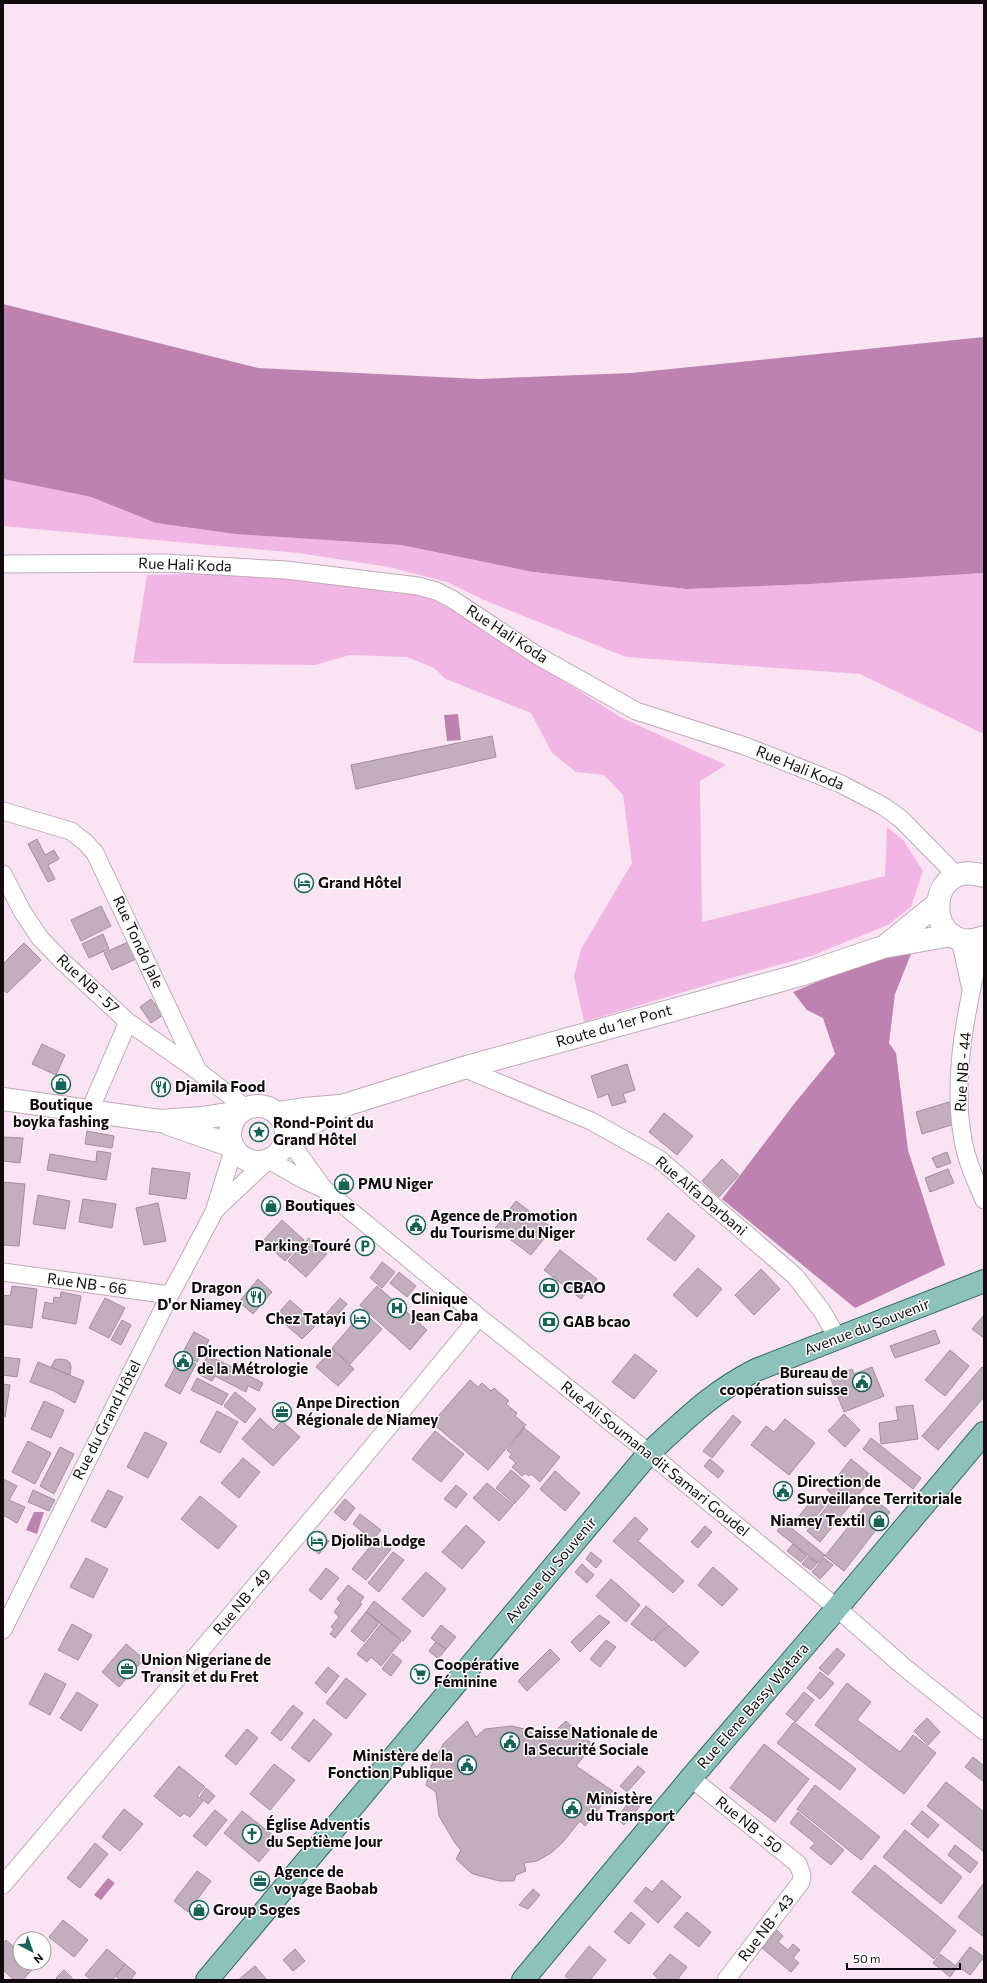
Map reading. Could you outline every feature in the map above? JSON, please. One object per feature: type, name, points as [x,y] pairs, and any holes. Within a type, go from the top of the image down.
[{"type":"main road","name":"Avenue du Souvenir","points":[[207,1980],[649,1453],[702,1404],[721,1389],[756,1370],[984,1281]]},
{"type":"main road","name":"Rue Elene Bassy Watara","points":[[523,1980],[691,1778],[837,1608],[984,1433]]},
{"type":"street","name":"Rue Hali Koda","points":[[3,564],[165,563],[286,570],[418,586],[436,591],[452,599],[538,656],[636,711],[745,746],[841,784],[883,806],[901,819],[957,876]]},
{"type":"street","name":"Rue Tondo Jale","points":[[3,811],[71,831],[86,842],[95,853],[198,1071],[243,1110]]},
{"type":"street","points":[[956,937],[940,922],[937,904],[943,887],[957,876],[967,873],[984,876]]},
{"type":"street","name":"Rue NB - 57","points":[[3,874],[22,911],[40,938],[61,960],[128,1022],[198,1071]]},
{"type":"street","name":"Route du 1er Pont","points":[[884,947],[937,904]]},
{"type":"street","name":"Route du 1er Pont","points":[[278,1113],[345,1105],[463,1068],[800,975],[884,947],[956,937],[968,940],[983,938]]},
{"type":"street","name":"Rue NB - 44","points":[[956,937],[971,989]]},
{"type":"street","name":"Rue NB - 44","points":[[983,938],[971,989],[960,1078],[960,1120],[963,1142],[984,1200]]},
{"type":"street","points":[[89,1112],[128,1022]]},
{"type":"street","name":"Rue Alfa Darbani","points":[[463,1068],[591,1121],[659,1159],[795,1276],[822,1311],[838,1339]]},
{"type":"street","points":[[3,1099],[160,1121],[202,1118],[263,1106],[278,1113],[285,1125],[286,1139],[280,1152],[268,1160],[257,1162],[248,1160],[240,1155],[233,1147],[230,1137],[230,1128],[234,1119],[243,1110]]},
{"type":"street","name":"Route du 1er Pont","points":[[286,1139],[345,1105]]},
{"type":"street","points":[[160,1121],[233,1147]]},
{"type":"street","name":"Rue Ali Soumana dit Samari Goudel","points":[[286,1139],[298,1152],[324,1189]]},
{"type":"street","name":"Rue du Grand Hôtel","points":[[3,1630],[170,1295],[214,1212],[233,1147]]},
{"type":"street","name":"Rue Ali Soumana dit Samari Goudel","points":[[268,1160],[304,1180],[324,1189],[479,1317],[649,1453],[837,1608],[904,1667],[984,1731]]},
{"type":"street","name":"Rue du Grand Hôtel","points":[[214,1212],[268,1160]]},
{"type":"street","name":"Rue NB - 66","points":[[3,1272],[170,1295]]},
{"type":"street","name":"Rue NB - 49","points":[[3,1885],[358,1464],[479,1317]]},
{"type":"street","name":"Rue NB - 50","points":[[691,1778],[798,1864],[802,1875]]},
{"type":"street","name":"Rue NB - 43","points":[[726,1980],[801,1882],[802,1875]]},
{"type":"shaded area","points":[[3,304],[258,368],[479,379],[631,373],[984,337],[984,573],[811,584],[687,589],[533,572],[401,545],[235,534],[156,523],[91,497],[3,479]]},
{"type":"shaded area","points":[[3,479],[91,497],[156,523],[235,534],[401,545],[533,572],[687,589],[811,584],[984,573],[984,734],[860,674],[626,657],[484,600],[447,582],[389,567],[298,553],[3,526]]},
{"type":"shaded area","points":[[239,573],[295,574],[431,597],[622,718],[726,765],[700,781],[702,922],[885,876],[887,827],[904,841],[923,871],[911,907],[888,925],[811,956],[720,981],[584,1022],[574,976],[581,949],[632,863],[623,795],[604,775],[576,772],[552,753],[531,713],[446,679],[434,668],[407,657],[350,655],[315,665],[133,663],[147,575]]},
{"type":"shaded area","points":[[458,714],[461,740],[447,741],[444,715]]},
{"type":"shaded area","points":[[883,954],[911,954],[895,994],[889,1043],[896,1053],[908,1150],[945,1265],[855,1308],[722,1199],[794,1104],[835,1054],[823,1018],[807,1010],[793,992]]},
{"type":"shaded area","points":[[34,1512],[44,1512],[37,1534],[26,1530]]},
{"type":"shaded area","points":[[108,1878],[115,1883],[101,1900],[94,1895]]},
{"type":"building","points":[[492,736],[496,757],[356,789],[351,765]]},
{"type":"building","points":[[37,839],[45,855],[54,850],[59,859],[48,865],[55,879],[48,882],[28,844]]},
{"type":"building","points":[[101,906],[111,926],[81,941],[71,920]]},
{"type":"building","points":[[103,934],[109,949],[89,958],[82,944]]},
{"type":"building","points":[[128,942],[136,959],[112,970],[104,953]]},
{"type":"building","points":[[24,943],[41,960],[7,993],[3,990],[3,964]]},
{"type":"building","points":[[151,999],[163,1015],[151,1023],[140,1007]]},
{"type":"building","points":[[42,1044],[65,1055],[56,1075],[32,1064]]},
{"type":"building","points":[[627,1064],[635,1090],[623,1094],[626,1102],[612,1106],[608,1094],[598,1098],[591,1076]]},
{"type":"building","points":[[949,1102],[955,1124],[922,1134],[916,1112]]},
{"type":"building","points":[[664,1113],[693,1136],[677,1155],[649,1132]]},
{"type":"building","points":[[87,1131],[114,1136],[112,1148],[85,1144]]},
{"type":"building","points":[[3,1137],[23,1138],[20,1163],[3,1161]]},
{"type":"building","points":[[97,1151],[111,1153],[106,1180],[47,1170],[50,1154],[96,1162]]},
{"type":"building","points":[[947,1152],[951,1163],[937,1168],[932,1158]]},
{"type":"building","points":[[722,1159],[739,1175],[719,1197],[702,1181]]},
{"type":"building","points":[[152,1168],[190,1173],[186,1199],[149,1194]]},
{"type":"building","points":[[948,1169],[954,1183],[930,1192],[925,1178]]},
{"type":"building","points":[[3,1182],[25,1184],[19,1246],[3,1245]]},
{"type":"building","points":[[38,1195],[70,1201],[65,1229],[33,1224]]},
{"type":"building","points":[[83,1199],[116,1204],[112,1228],[79,1222]]},
{"type":"building","points":[[516,1201],[552,1228],[531,1255],[495,1228]]},
{"type":"building","points":[[158,1203],[166,1241],[144,1245],[136,1208]]},
{"type":"building","points":[[668,1213],[695,1236],[675,1261],[647,1239]]},
{"type":"building","points":[[282,1220],[304,1240],[285,1261],[263,1241]]},
{"type":"building","points":[[309,1238],[327,1254],[306,1277],[288,1261]]},
{"type":"building","points":[[560,1250],[597,1279],[581,1299],[544,1270]]},
{"type":"building","points":[[382,1262],[395,1272],[382,1288],[370,1278]]},
{"type":"building","points":[[698,1268],[722,1289],[697,1317],[673,1295]]},
{"type":"building","points":[[761,1269],[780,1289],[754,1315],[735,1295]]},
{"type":"building","points":[[399,1272],[416,1286],[407,1297],[390,1283]]},
{"type":"building","points":[[258,1279],[272,1292],[253,1314],[239,1302]]},
{"type":"building","points":[[12,1286],[37,1289],[32,1328],[3,1324],[3,1295],[10,1296]]},
{"type":"building","points":[[377,1286],[427,1330],[410,1350],[360,1305]]},
{"type":"building","points":[[61,1292],[81,1296],[76,1324],[42,1318],[45,1302],[53,1304],[54,1297],[60,1298]]},
{"type":"building","points":[[105,1298],[125,1308],[109,1338],[89,1328]]},
{"type":"building","points":[[340,1298],[347,1304],[333,1320],[326,1314]]},
{"type":"building","points":[[290,1300],[317,1324],[302,1339],[276,1316]]},
{"type":"building","points":[[363,1312],[382,1329],[350,1364],[332,1348]]},
{"type":"building","points":[[984,1315],[984,1338],[972,1329]]},
{"type":"building","points":[[122,1320],[131,1325],[121,1345],[111,1340]]},
{"type":"building","points":[[935,1330],[940,1343],[895,1358],[890,1346]]},
{"type":"building","points":[[194,1332],[209,1340],[197,1362],[182,1354]]},
{"type":"building","points":[[332,1349],[354,1369],[338,1386],[316,1367]]},
{"type":"building","points":[[950,1350],[969,1366],[945,1396],[925,1380]]},
{"type":"building","points":[[635,1354],[657,1371],[634,1399],[612,1382]]},
{"type":"building","points":[[208,1355],[263,1383],[259,1391],[248,1386],[246,1392],[215,1376],[212,1381],[198,1374]]},
{"type":"building","points":[[181,1356],[196,1364],[180,1394],[165,1386]]},
{"type":"building","points":[[3,1357],[20,1359],[17,1377],[3,1375]]},
{"type":"building","points":[[55,1360],[67,1360],[70,1363],[70,1375],[51,1367]]},
{"type":"building","points":[[38,1362],[84,1381],[75,1403],[54,1391],[30,1382]]},
{"type":"building","points":[[872,1367],[884,1396],[844,1412],[830,1377],[852,1369],[854,1374]]},
{"type":"building","points":[[982,1367],[984,1369],[984,1397],[938,1450],[922,1436]]},
{"type":"building","points":[[197,1378],[228,1394],[222,1405],[191,1390]]},
{"type":"building","points":[[470,1380],[478,1387],[482,1383],[491,1391],[494,1388],[509,1401],[506,1404],[517,1413],[515,1416],[526,1425],[488,1470],[432,1423]]},
{"type":"building","points":[[3,1384],[10,1385],[5,1417],[3,1417]]},
{"type":"building","points":[[235,1392],[256,1409],[245,1423],[224,1406]]},
{"type":"building","points":[[44,1401],[64,1410],[51,1438],[31,1429]]},
{"type":"building","points":[[913,1405],[918,1439],[881,1444],[879,1423],[898,1420],[896,1407]]},
{"type":"building","points":[[217,1411],[238,1422],[220,1453],[200,1442]]},
{"type":"building","points":[[844,1414],[860,1430],[845,1447],[828,1431]]},
{"type":"building","points":[[733,1415],[741,1422],[712,1458],[703,1451]]},
{"type":"building","points":[[260,1418],[273,1430],[282,1421],[300,1437],[273,1466],[242,1439]]},
{"type":"building","points":[[785,1419],[815,1443],[789,1475],[751,1445],[766,1426],[774,1432]]},
{"type":"building","points":[[524,1428],[560,1457],[540,1482],[531,1474],[529,1476],[525,1473],[522,1476],[512,1467],[516,1463],[509,1457],[512,1454],[507,1450]]},
{"type":"building","points":[[435,1431],[464,1454],[441,1482],[412,1459]]},
{"type":"building","points":[[145,1432],[167,1443],[148,1478],[127,1467]]},
{"type":"building","points":[[871,1438],[921,1478],[913,1489],[863,1449]]},
{"type":"building","points":[[28,1441],[51,1453],[35,1484],[12,1472]]},
{"type":"building","points":[[60,1447],[74,1454],[54,1494],[40,1486]]},
{"type":"building","points":[[243,1458],[260,1472],[239,1498],[221,1483]]},
{"type":"building","points":[[710,1459],[724,1471],[718,1478],[704,1466]]},
{"type":"building","points":[[851,1459],[873,1477],[820,1542],[807,1531],[835,1497],[827,1490]]},
{"type":"building","points":[[511,1470],[530,1486],[514,1504],[496,1488]]},
{"type":"building","points":[[555,1471],[580,1493],[565,1511],[540,1489]]},
{"type":"building","points":[[3,1479],[17,1486],[9,1500],[25,1507],[17,1523],[3,1515]]},
{"type":"building","points":[[487,1483],[513,1505],[499,1521],[473,1498]]},
{"type":"building","points":[[456,1485],[467,1494],[456,1508],[444,1499]]},
{"type":"building","points":[[33,1490],[55,1500],[49,1511],[28,1502]]},
{"type":"building","points":[[108,1490],[123,1497],[106,1528],[91,1521]]},
{"type":"building","points":[[816,1495],[827,1503],[806,1528],[796,1520]]},
{"type":"building","points":[[200,1496],[237,1526],[218,1549],[181,1519]]},
{"type":"building","points":[[872,1497],[890,1512],[844,1571],[825,1556]]},
{"type":"building","points":[[345,1499],[355,1508],[345,1521],[334,1512]]},
{"type":"building","points":[[360,1514],[381,1530],[373,1540],[353,1524]]},
{"type":"building","points":[[635,1517],[648,1529],[638,1541],[684,1581],[673,1593],[613,1541]]},
{"type":"building","points":[[784,1522],[825,1555],[818,1563],[777,1531]]},
{"type":"building","points":[[466,1525],[485,1542],[462,1569],[442,1552]]},
{"type":"building","points":[[705,1526],[712,1532],[698,1548],[691,1542]]},
{"type":"building","points":[[317,1532],[329,1541],[319,1554],[307,1544]]},
{"type":"building","points":[[377,1538],[391,1549],[366,1580],[352,1569]]},
{"type":"building","points":[[793,1544],[807,1556],[801,1562],[787,1551]]},
{"type":"building","points":[[393,1552],[404,1560],[379,1592],[368,1583]]},
{"type":"building","points":[[591,1552],[602,1561],[596,1568],[586,1559]]},
{"type":"building","points":[[808,1557],[817,1563],[811,1570],[802,1564]]},
{"type":"building","points":[[86,1558],[108,1569],[93,1598],[70,1587]]},
{"type":"building","points":[[824,1558],[833,1565],[820,1579],[812,1572]]},
{"type":"building","points":[[582,1564],[594,1575],[587,1583],[575,1572]]},
{"type":"building","points":[[713,1567],[738,1589],[722,1606],[698,1585]]},
{"type":"building","points":[[326,1568],[339,1578],[321,1600],[309,1590]]},
{"type":"building","points":[[426,1572],[446,1589],[423,1617],[402,1599]]},
{"type":"building","points":[[611,1579],[640,1605],[626,1622],[596,1596]]},
{"type":"building","points":[[348,1585],[364,1597],[360,1602],[362,1604],[335,1638],[330,1634],[334,1629],[331,1627],[339,1617],[334,1612],[341,1603],[337,1599]]},
{"type":"building","points":[[374,1601],[411,1631],[403,1641],[366,1612]]},
{"type":"building","points":[[646,1606],[667,1624],[652,1641],[631,1624]]},
{"type":"building","points":[[366,1612],[380,1622],[364,1642],[351,1631]]},
{"type":"building","points":[[599,1615],[610,1622],[580,1652],[571,1642]]},
{"type":"building","points":[[72,1624],[92,1635],[78,1660],[58,1650]]},
{"type":"building","points":[[381,1624],[401,1641],[381,1666],[371,1657],[367,1662],[357,1654]]},
{"type":"building","points":[[441,1625],[456,1637],[446,1649],[431,1638]]},
{"type":"building","points":[[668,1625],[699,1652],[685,1667],[654,1640]]},
{"type":"building","points":[[606,1640],[616,1647],[600,1667],[590,1659]]},
{"type":"building","points":[[436,1642],[446,1649],[438,1659],[429,1651]]},
{"type":"building","points":[[126,1644],[144,1659],[119,1687],[102,1672]]},
{"type":"building","points":[[837,1648],[845,1655],[828,1675],[819,1668]]},
{"type":"building","points":[[550,1649],[560,1659],[527,1691],[518,1681]]},
{"type":"building","points":[[393,1654],[402,1661],[391,1676],[382,1669]]},
{"type":"building","points":[[421,1666],[427,1672],[421,1679],[414,1672]]},
{"type":"building","points":[[328,1667],[339,1676],[326,1693],[315,1683]]},
{"type":"building","points":[[820,1672],[834,1683],[820,1699],[807,1688]]},
{"type":"building","points":[[45,1673],[66,1684],[50,1715],[29,1704]]},
{"type":"building","points":[[346,1678],[366,1694],[346,1719],[326,1703]]},
{"type":"building","points":[[847,1683],[871,1702],[857,1720],[900,1752],[913,1735],[936,1753],[904,1794],[815,1725]]},
{"type":"building","points":[[77,1692],[98,1705],[81,1731],[60,1718]]},
{"type":"building","points":[[804,1692],[814,1700],[796,1722],[786,1714]]},
{"type":"building","points":[[293,1705],[303,1713],[281,1741],[271,1733]]},
{"type":"building","points":[[927,1718],[940,1732],[928,1745],[914,1731]]},
{"type":"building","points":[[314,1719],[332,1734],[309,1762],[291,1748]]},
{"type":"building","points":[[467,1721],[476,1737],[485,1729],[512,1726],[528,1730],[541,1741],[545,1735],[548,1737],[566,1721],[593,1745],[576,1766],[613,1791],[585,1826],[580,1821],[562,1843],[551,1853],[537,1861],[524,1863],[526,1871],[516,1875],[514,1881],[500,1881],[471,1873],[456,1859],[461,1850],[455,1843],[439,1816],[436,1792],[426,1785],[432,1764],[444,1743]]},
{"type":"building","points":[[794,1722],[856,1769],[840,1790],[777,1743]]},
{"type":"building","points":[[247,1729],[258,1738],[236,1765],[225,1756]]},
{"type":"building","points":[[764,1744],[809,1779],[775,1822],[730,1788]]},
{"type":"building","points":[[973,1757],[984,1766],[984,1782],[965,1767]]},
{"type":"building","points":[[274,1764],[295,1780],[270,1810],[250,1794]]},
{"type":"building","points":[[179,1766],[205,1787],[197,1796],[203,1801],[190,1817],[184,1813],[180,1817],[154,1796]]},
{"type":"building","points":[[638,1766],[645,1772],[627,1792],[620,1786]]},
{"type":"building","points":[[946,1782],[984,1812],[984,1852],[927,1806]]},
{"type":"building","points":[[815,1785],[880,1837],[861,1860],[797,1809]]},
{"type":"building","points":[[206,1788],[215,1796],[208,1804],[200,1797]]},
{"type":"building","points":[[632,1799],[640,1806],[624,1825],[616,1818]]},
{"type":"building","points":[[124,1809],[143,1824],[120,1851],[102,1837]]},
{"type":"building","points":[[215,1810],[227,1820],[206,1846],[193,1836]]},
{"type":"building","points":[[242,1811],[278,1839],[259,1862],[224,1833]]},
{"type":"building","points":[[922,1811],[939,1825],[928,1838],[911,1824]]},
{"type":"building","points":[[798,1812],[844,1850],[831,1865],[810,1848],[815,1843],[790,1823]]},
{"type":"building","points":[[905,1830],[962,1877],[941,1904],[883,1857]]},
{"type":"building","points":[[95,1843],[108,1854],[80,1888],[67,1878]]},
{"type":"building","points":[[955,1845],[978,1863],[970,1873],[948,1855]]},
{"type":"building","points":[[875,1865],[956,1931],[934,1959],[852,1892]]},
{"type":"building","points":[[197,1871],[211,1881],[188,1912],[174,1901]]},
{"type":"building","points":[[662,1880],[681,1897],[658,1923],[634,1901],[646,1887],[652,1892]]},
{"type":"building","points":[[984,1883],[984,1937],[958,1917]]},
{"type":"building","points":[[533,1889],[540,1895],[528,1909],[519,1905]]},
{"type":"building","points":[[631,1912],[645,1924],[629,1944],[614,1932]]},
{"type":"building","points":[[687,1912],[711,1932],[699,1947],[674,1927]]},
{"type":"building","points":[[63,1920],[88,1940],[74,1957],[52,1939],[52,1933]]},
{"type":"building","points":[[777,1930],[783,1936],[778,1942],[788,1950],[793,1944],[800,1950],[793,1958],[799,1963],[791,1972],[762,1948]]},
{"type":"building","points":[[6,1940],[12,1945],[12,1971],[31,1971],[23,1980],[14,1980],[3,1970],[3,1943]]},
{"type":"building","points":[[589,1946],[606,1960],[590,1980],[570,1980],[565,1976]]},
{"type":"building","points":[[970,1947],[984,1957],[970,1975],[956,1965]]},
{"type":"building","points":[[107,1949],[125,1964],[112,1980],[92,1980],[85,1975]]},
{"type":"building","points":[[295,1949],[305,1961],[293,1971],[283,1960]]},
{"type":"building","points":[[670,1954],[687,1967],[677,1980],[660,1980],[653,1974]]},
{"type":"building","points":[[940,1954],[957,1967],[950,1977],[933,1963]]},
{"type":"building","points":[[125,1964],[136,1973],[130,1980],[120,1980],[115,1976]]},
{"type":"building","points":[[255,1966],[267,1980],[238,1980]]},
{"type":"building","points":[[64,1970],[74,1980],[58,1980],[56,1978]]},
{"type":"place","name":"Grand Hôtel","points":[[304,883]]},
{"type":"place","name":"Boutique boyka fashing","points":[[61,1084]]},
{"type":"place","name":"Djamila Food","points":[[161,1087]]},
{"type":"place","name":"Rond-Point du Grand Hôtel","points":[[259,1132]]},
{"type":"place","name":"PMU Niger","points":[[344,1184]]},
{"type":"place","name":"Boutiques","points":[[271,1206]]},
{"type":"place","name":"Agence de Promotion du Tourisme du Niger","points":[[416,1225]]},
{"type":"place","name":"Parking Touré","points":[[365,1246]]},
{"type":"place","name":"CBAO","points":[[549,1288]]},
{"type":"place","name":"Dragon D'or Niamey","points":[[256,1297]]},
{"type":"place","name":"Clinique Jean Caba","points":[[397,1308]]},
{"type":"place","name":"Chez Tatayi","points":[[360,1319]]},
{"type":"place","name":"GAB bcao","points":[[549,1322]]},
{"type":"place","name":"Direction Nationale de la Métrologie","points":[[183,1361]]},
{"type":"place","name":"Bureau de coopération suisse","points":[[862,1382]]},
{"type":"place","name":"Anpe Direction Régionale de Niamey","points":[[282,1412]]},
{"type":"place","name":"Direction de Surveillance Territoriale","points":[[783,1491]]},
{"type":"place","name":"Niamey Textil","points":[[879,1521]]},
{"type":"place","name":"Djoliba Lodge","points":[[317,1541]]},
{"type":"place","name":"Union Nigeriane de Transit et du Fret","points":[[127,1669]]},
{"type":"place","name":"Coopérative Féminine","points":[[420,1674]]},
{"type":"place","name":"Caisse Nationale de la Securité Sociale","points":[[510,1742]]},
{"type":"place","name":"Ministère de la Fonction Publique","points":[[467,1765]]},
{"type":"place","name":"Ministère du Transport","points":[[572,1808]]},
{"type":"place","name":"Église Adventis du Septième Jour","points":[[252,1834]]},
{"type":"place","name":"Agence de voyage Baobab","points":[[260,1881]]},
{"type":"place","name":"Group Soges","points":[[199,1910]]}]
